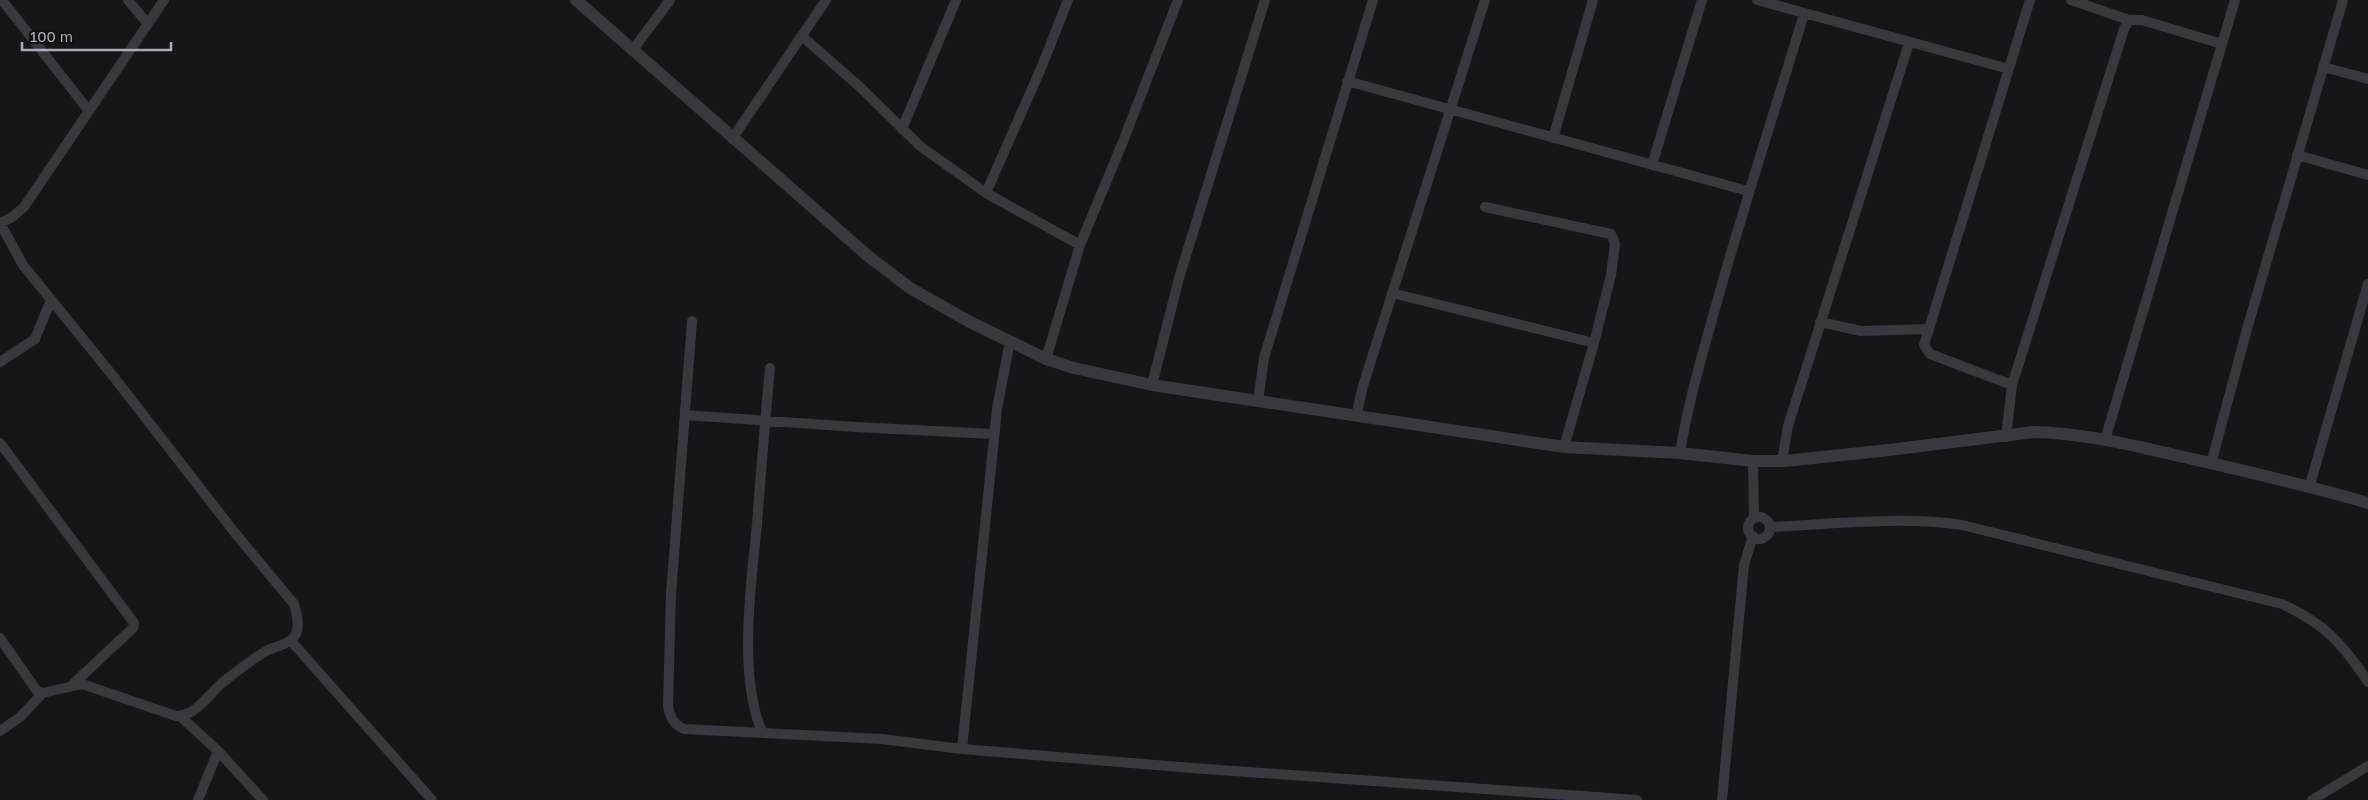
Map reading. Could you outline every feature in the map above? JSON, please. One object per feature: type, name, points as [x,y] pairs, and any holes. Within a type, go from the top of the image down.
[{"type":"street","points":[[2,0],[89,111]]},
{"type":"street","points":[[128,0],[148,24]]},
{"type":"street","points":[[164,0],[24,207],[0,223],[22,265],[235,533],[294,604],[298,617],[296,632],[291,641],[278,645],[250,662],[190,713],[180,716]]},
{"type":"street","points":[[576,0],[732,139],[868,256],[910,288],[970,322],[1046,358],[1074,368],[1152,385],[1564,447],[1680,453],[1753,461],[1782,461],[2006,437],[2034,432],[2056,433],[2105,440],[2368,503]]},
{"type":"street","points":[[632,51],[670,0]]},
{"type":"street","points":[[732,139],[803,37],[826,0]]},
{"type":"street","points":[[902,129],[956,0]]},
{"type":"street","points":[[986,193],[1042,66],[1068,0]]},
{"type":"street","points":[[1046,358],[1080,245],[1178,0]]},
{"type":"street","points":[[1152,385],[1179,278],[1266,0]]},
{"type":"street","points":[[1258,401],[1264,358],[1347,80],[1373,0]]},
{"type":"street","points":[[1356,416],[1392,293],[1485,0]]},
{"type":"street","points":[[1553,138],[1593,0]]},
{"type":"street","points":[[1652,165],[1702,0]]},
{"type":"street","points":[[1757,0],[2009,69]]},
{"type":"street","points":[[2012,385],[1930,354],[1924,345],[2030,0]]},
{"type":"street","points":[[2071,0],[2129,20],[2142,20],[2222,44]]},
{"type":"street","points":[[2105,440],[2235,0]]},
{"type":"street","points":[[2211,464],[2343,0]]},
{"type":"street","points":[[1680,453],[1688,407],[1748,191],[1804,14]]},
{"type":"street","points":[[2006,437],[2012,385],[2120,40],[2129,20]]},
{"type":"street","points":[[803,37],[862,88],[920,146],[986,193],[1080,245]]},
{"type":"street","points":[[1782,461],[1788,426],[1909,43]]},
{"type":"street","points":[[2323,67],[2368,79]]},
{"type":"street","points":[[1347,80],[1748,191]]},
{"type":"street","points":[[2298,154],[2368,175]]},
{"type":"street","points":[[1485,207],[1611,234],[1614,237],[1615,244],[1611,275],[1594,343],[1564,447]]},
{"type":"street","points":[[2310,488],[2368,284]]},
{"type":"street","points":[[1392,293],[1594,343]]},
{"type":"street","points":[[0,362],[35,339],[51,300]]},
{"type":"street","points":[[692,321],[671,594],[668,706],[670,717],[676,725],[684,729],[882,739],[962,750],[1637,800]]},
{"type":"street","points":[[1820,322],[1861,331],[1928,328]]},
{"type":"street","points":[[962,750],[996,409],[1010,340]]},
{"type":"street","points":[[762,732],[753,704],[749,663],[753,564],[770,368]]},
{"type":"street","points":[[685,415],[994,434]]},
{"type":"street","points":[[0,443],[134,624],[134,628],[71,686]]},
{"type":"street","points":[[1722,800],[1744,565],[1753,536],[1748,527],[1754,518],[1753,461]]},
{"type":"street","points":[[1753,536],[1763,538],[1768,534],[1770,527],[1765,518],[1754,518]]},
{"type":"street","points":[[1770,527],[1891,520],[1946,523],[2142,568],[2282,604],[2308,616],[2327,630],[2351,657],[2368,682]]},
{"type":"street","points":[[0,638],[37,691],[43,694]]},
{"type":"street","points":[[291,641],[432,800]]},
{"type":"street","points":[[0,730],[20,717],[43,694],[71,686],[89,686],[180,716],[218,751],[263,800]]},
{"type":"street","points":[[198,800],[218,751]]},
{"type":"street","points":[[2312,800],[2368,766]]}]
